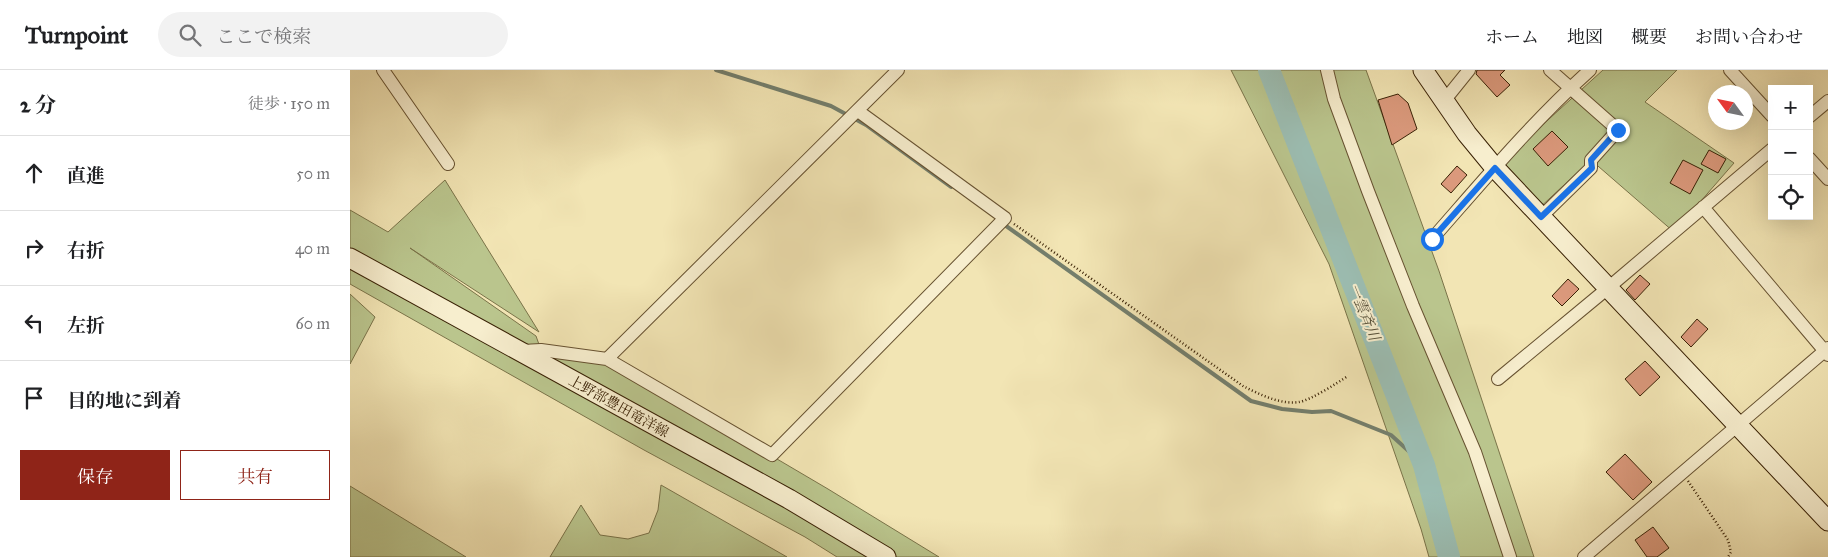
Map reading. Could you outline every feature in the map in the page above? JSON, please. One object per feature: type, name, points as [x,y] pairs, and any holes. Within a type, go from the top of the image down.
[{"type":"street","points":[[383,70],[448,164]]},
{"type":"street","points":[[607,359],[842,128],[898,70]]},
{"type":"street","points":[[1327,70],[1334,98],[1375,208],[1413,306],[1475,452],[1510,557]]},
{"type":"street","points":[[1422,70],[1467,134],[1495,168],[1828,521]]},
{"type":"street","points":[[1444,101],[1469,70]]},
{"type":"street","points":[[1541,217],[1592,168],[1591,160],[1618,130],[1550,70]]},
{"type":"street","points":[[1432,239],[1495,168],[1570,88],[1590,70]]},
{"type":"street","points":[[1730,70],[1768,112]]},
{"type":"street","points":[[1813,114],[1828,101]]},
{"type":"street","points":[[521,351],[541,350],[607,359],[772,455],[1005,218],[858,111]]},
{"type":"street","points":[[1498,379],[1768,152]]},
{"type":"street","points":[[1813,162],[1828,179]]},
{"type":"street","points":[[1584,557],[1737,425],[1827,352],[1703,207]]},
{"type":"street","name":"上野部豊田竜洋線","points":[[350,258],[789,499],[886,557]]},
{"type":"path","points":[[1005,218],[1243,386],[1263,396],[1282,401],[1300,402],[1348,376]]},
{"type":"path","points":[[1682,472],[1728,540],[1731,552],[1728,557]]},
{"type":"green space","points":[[1231,70],[1366,70],[1439,271],[1534,557],[1429,557],[1329,264]]},
{"type":"green space","points":[[1603,70],[1677,70],[1645,102],[1734,163],[1674,232],[1591,160],[1536,211],[1495,168]]},
{"type":"green space","points":[[445,180],[539,332],[410,248],[536,336],[541,350],[607,359],[828,489],[939,557],[837,557],[805,537],[644,450],[350,284],[350,210],[388,232]]},
{"type":"green space","points":[[350,294],[375,317],[350,364]]},
{"type":"green space","points":[[661,485],[787,557],[550,557],[581,505],[600,535],[628,539],[649,533],[658,510]]},
{"type":"green space","points":[[350,486],[466,557],[350,557]]},
{"type":"building","points":[[1477,70],[1505,70],[1500,75],[1510,85],[1497,97],[1476,74]]},
{"type":"building","points":[[1398,94],[1408,103],[1417,129],[1392,145],[1378,100]]},
{"type":"building","points":[[1552,131],[1568,147],[1548,166],[1533,149]]},
{"type":"building","points":[[1709,150],[1726,159],[1718,173],[1701,164]]},
{"type":"building","points":[[1683,160],[1703,170],[1690,194],[1670,183]]},
{"type":"building","points":[[1457,166],[1467,175],[1451,193],[1441,184]]},
{"type":"building","points":[[1640,275],[1650,284],[1635,300],[1626,290]]},
{"type":"building","points":[[1568,279],[1579,289],[1562,306],[1552,296]]},
{"type":"building","points":[[1697,319],[1708,329],[1691,347],[1681,337]]},
{"type":"building","points":[[1645,361],[1660,377],[1640,396],[1625,379]]},
{"type":"building","points":[[1625,454],[1652,482],[1633,500],[1606,472]]},
{"type":"building","points":[[1653,527],[1669,548],[1657,557],[1647,557],[1635,540]]},
{"type":"waterway","points":[[716,70],[831,106],[866,125],[951,187]]},
{"type":"waterway","name":"一雲斉川","points":[[1269,70],[1424,465],[1449,557]]},
{"type":"waterway","points":[[1002,223],[1251,401],[1282,409],[1312,412],[1331,411],[1391,435],[1424,465]]},
{"type":"route","points":[[1432,239],[1495,168],[1541,217],[1592,168],[1591,160],[1618,130]]}]
